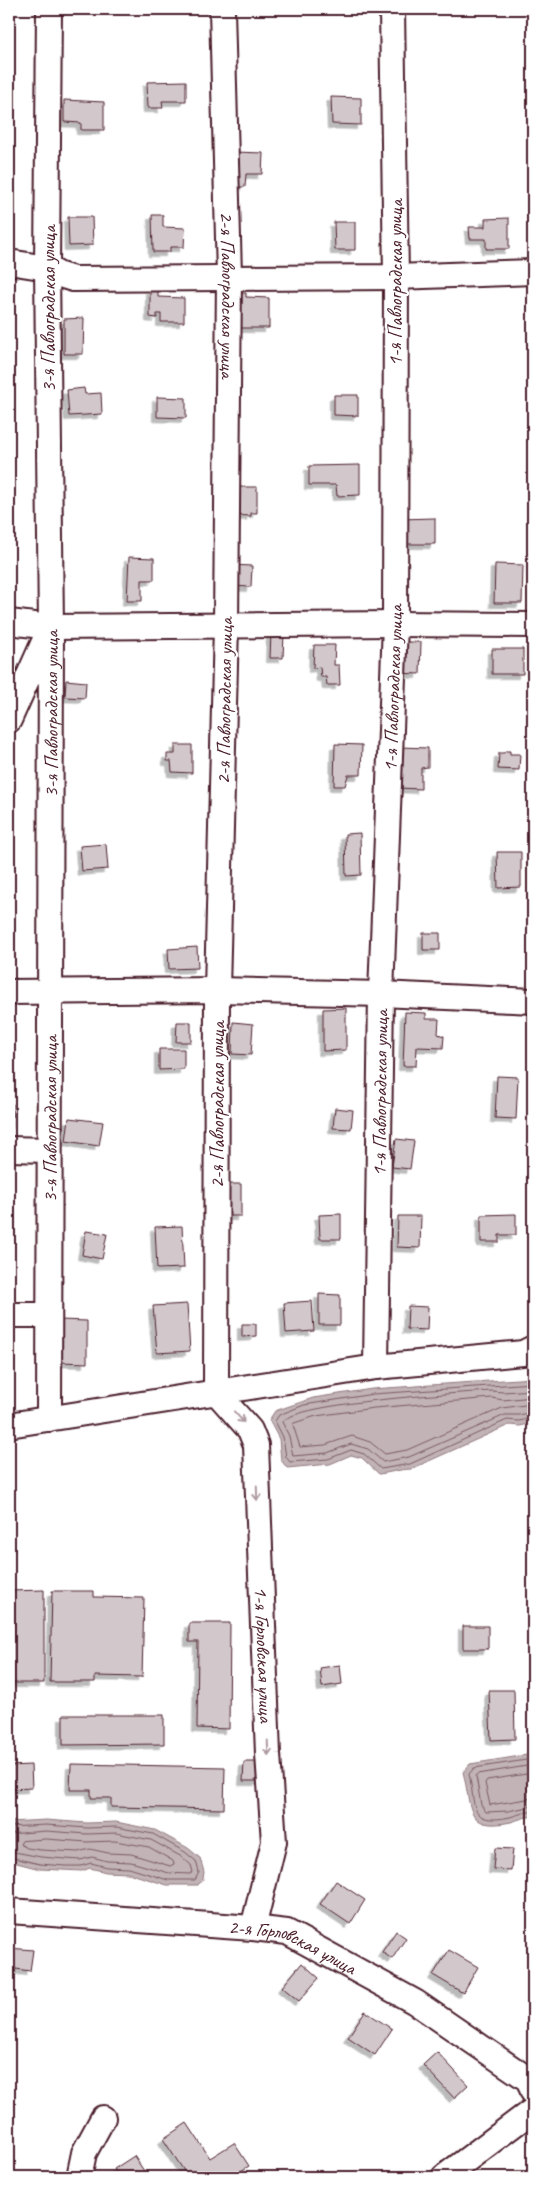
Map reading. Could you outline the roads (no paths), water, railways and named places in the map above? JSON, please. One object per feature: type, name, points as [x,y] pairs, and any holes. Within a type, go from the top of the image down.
[{"type":"street","name":"3-я Павлоградская улица","points":[[49,9],[47,268],[51,627],[49,1419]]},
{"type":"street","name":"2-я Павлоградская улица","points":[[216,1392],[217,990],[226,626],[229,276],[222,9]]},
{"type":"street","name":"1-я Павлоградская улица","points":[[376,1367],[381,994],[395,624],[396,277],[392,9]]},
{"type":"street","points":[[9,262],[47,268],[73,278],[229,276],[396,277],[533,272]]},
{"type":"street","points":[[9,622],[51,627],[395,624],[533,626]]},
{"type":"street","points":[[9,720],[51,627]]},
{"type":"street","points":[[9,992],[217,990],[381,994],[533,1001]]},
{"type":"street","points":[[9,1149],[49,1150]]},
{"type":"street","points":[[9,1315],[48,1315]]},
{"type":"street","points":[[9,1425],[376,1367],[523,1353],[533,1348]]},
{"type":"street","name":"1-я Горловская улица","points":[[216,1392],[250,1430],[256,1445],[268,1754],[274,1842],[253,1928]]},
{"type":"street","name":"2-я Горловская улица","points":[[9,1911],[287,1932],[415,2002],[529,2080],[533,2092]]},
{"type":"street","points":[[444,2177],[533,2110]]},
{"type":"street","points":[[79,2177],[84,2153],[104,2118]]},
{"type":"water","points":[[533,1378],[533,1423],[520,1426],[509,1425],[411,1469],[379,1474],[362,1458],[351,1455],[330,1464],[287,1468],[281,1460],[279,1439],[269,1420],[275,1411],[313,1398],[372,1389]]},
{"type":"water","points":[[533,1754],[533,1817],[496,1824],[478,1820],[473,1814],[470,1805],[463,1772],[470,1764]]},
{"type":"water","points":[[46,1820],[87,1823],[116,1822],[155,1830],[188,1848],[200,1858],[204,1872],[203,1879],[198,1885],[167,1885],[128,1873],[106,1872],[90,1868],[82,1871],[40,1869],[9,1861],[9,1822]]}]
